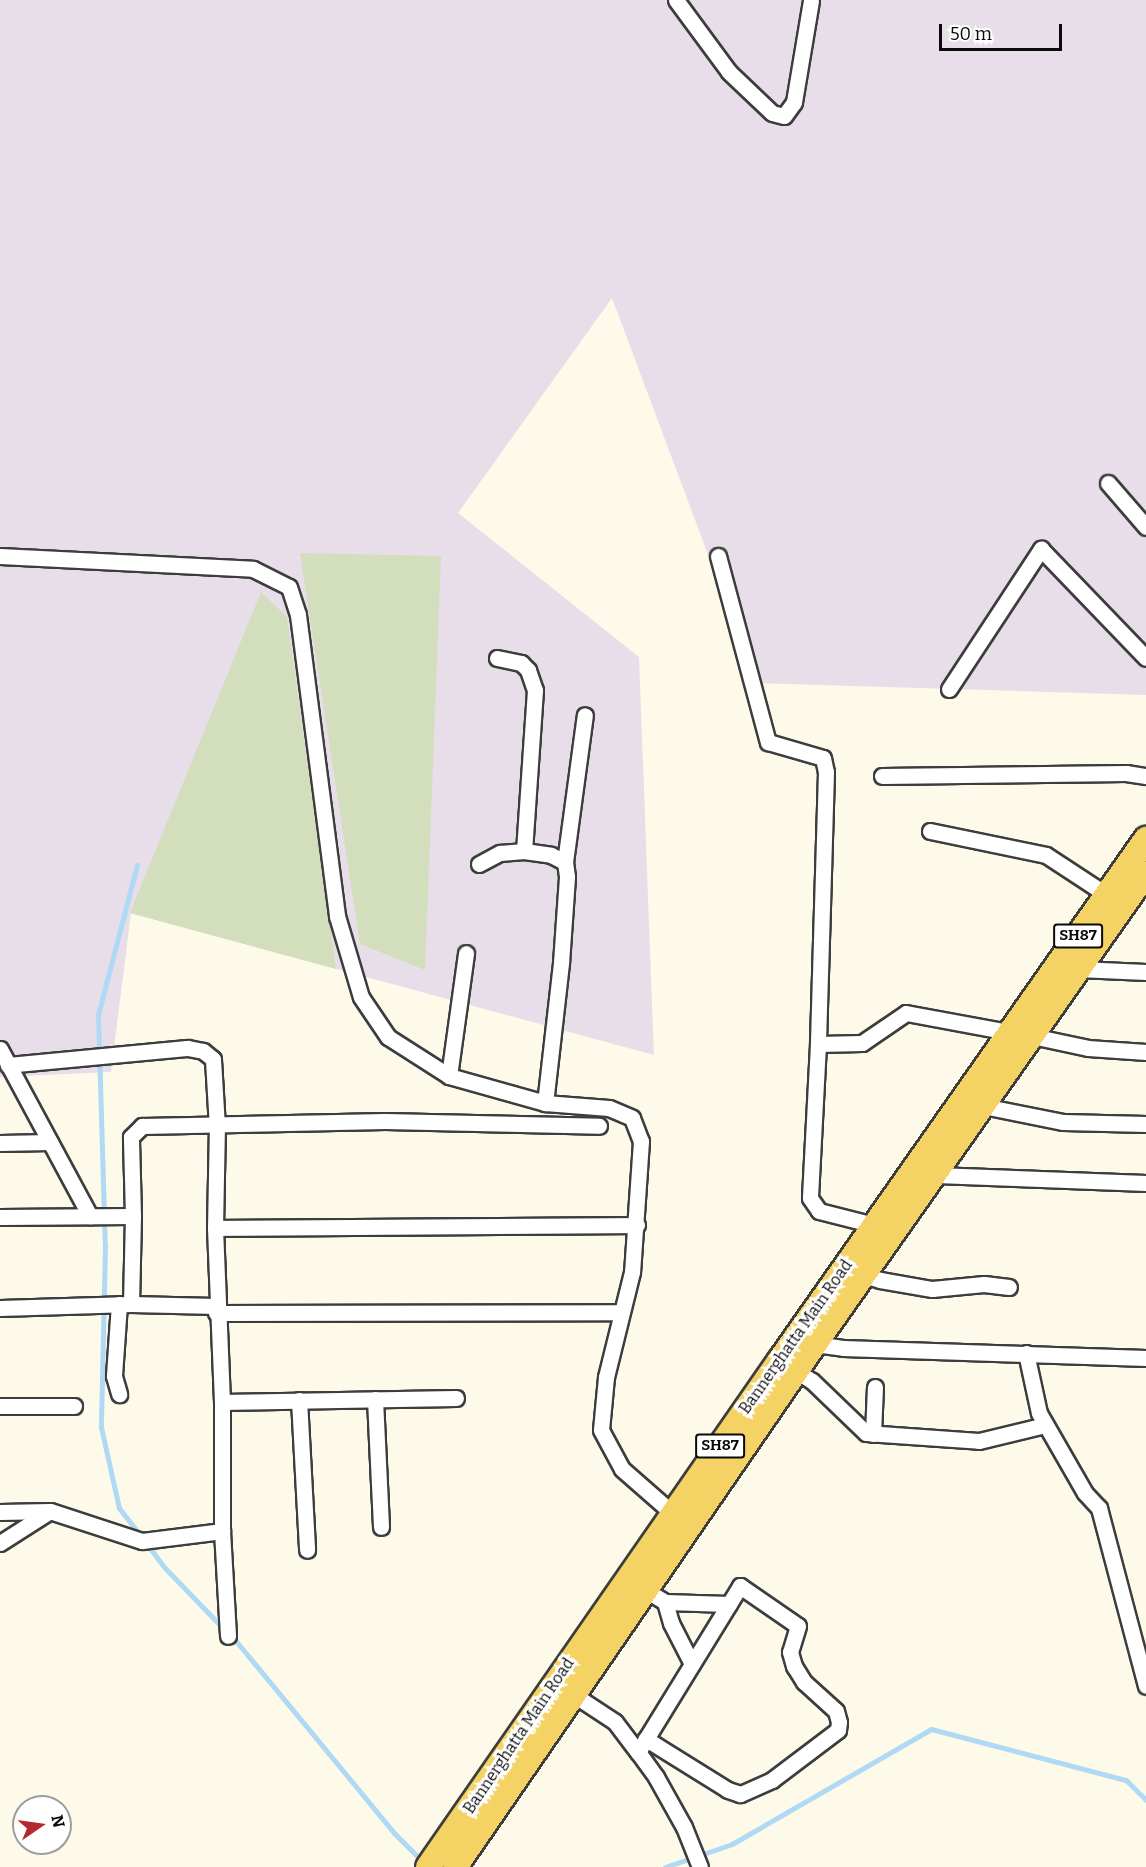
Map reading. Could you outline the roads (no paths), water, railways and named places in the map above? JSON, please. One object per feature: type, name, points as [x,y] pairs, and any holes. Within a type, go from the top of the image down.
[{"type":"main road","name":"Bannerghatta Main Road","points":[[565,1689],[808,1337],[874,1225],[1021,1034],[1107,895],[1146,839]]},
{"type":"main road","points":[[438,1865],[565,1689],[656,1596],[681,1520],[796,1371],[808,1337],[864,1275],[936,1175],[983,1106],[1021,1034],[1078,969],[1142,886]]},
{"type":"street","points":[[676,0],[729,72],[772,113],[784,116],[794,102],[811,0]]},
{"type":"street","points":[[1108,483],[1146,527]]},
{"type":"street","points":[[949,689],[1041,549],[1146,658]]},
{"type":"street","points":[[0,555],[253,570],[289,587],[298,615],[337,916],[361,997],[388,1037],[449,1076],[545,1103],[609,1108],[632,1118],[641,1141],[638,1225],[632,1272],[606,1377],[601,1430],[622,1469],[681,1520]]},
{"type":"street","points":[[718,556],[768,742],[823,758],[826,772],[818,1044],[810,1198],[819,1211],[874,1225]]},
{"type":"street","points":[[497,658],[521,663],[528,670],[535,690],[524,851]]},
{"type":"street","points":[[545,1103],[561,963],[567,877],[565,862],[585,715]]},
{"type":"street","points":[[882,776],[1126,773],[1146,776]]},
{"type":"street","points":[[930,831],[1046,855],[1107,895]]},
{"type":"street","points":[[479,864],[500,853],[524,851],[551,855],[565,862]]},
{"type":"street","points":[[449,1076],[466,953]]},
{"type":"street","points":[[1078,969],[1146,972]]},
{"type":"street","points":[[818,1044],[862,1043],[906,1013],[1088,1048],[1146,1052]]},
{"type":"street","points":[[9,1065],[187,1048],[203,1051],[213,1059],[217,1126],[214,1228],[216,1309],[222,1402],[222,1531],[228,1636]]},
{"type":"street","points":[[0,1049],[90,1216]]},
{"type":"street","points":[[983,1106],[1063,1122],[1146,1124]]},
{"type":"street","points":[[120,1394],[114,1376],[125,1304],[133,1216],[131,1137],[142,1126],[385,1121],[599,1126]]},
{"type":"street","points":[[0,1143],[50,1142]]},
{"type":"street","points":[[936,1175],[1146,1183]]},
{"type":"street","points":[[0,1218],[133,1216]]},
{"type":"street","points":[[214,1228],[638,1225]]},
{"type":"street","points":[[864,1275],[932,1289],[984,1284],[1009,1287]]},
{"type":"street","points":[[0,1308],[125,1304],[216,1309],[621,1312]]},
{"type":"street","points":[[808,1337],[843,1348],[1146,1358]]},
{"type":"street","points":[[1026,1353],[1039,1413],[1085,1493],[1099,1508],[1146,1686]]},
{"type":"street","points":[[796,1371],[812,1381],[866,1433],[979,1441],[1045,1425]]},
{"type":"street","points":[[873,1434],[875,1387]]},
{"type":"street","points":[[222,1402],[456,1398]]},
{"type":"street","points":[[375,1399],[381,1527]]},
{"type":"street","points":[[299,1400],[307,1550]]},
{"type":"street","points":[[0,1406],[74,1406]]},
{"type":"street","points":[[0,1512],[50,1511],[142,1541],[222,1531]]},
{"type":"street","points":[[0,1543],[50,1511]]},
{"type":"street","points":[[638,1752],[740,1586],[798,1626],[790,1652],[794,1666],[804,1682],[836,1711],[838,1730],[772,1780],[740,1794],[728,1790],[646,1739]]},
{"type":"street","points":[[656,1596],[729,1604]]},
{"type":"street","points":[[656,1596],[692,1664]]},
{"type":"street","points":[[565,1689],[615,1722],[638,1752],[656,1777],[678,1817],[700,1867]]},
{"type":"waterway","points":[[137,865],[98,1015],[105,1246],[101,1427],[119,1508],[140,1535]]},
{"type":"waterway","points":[[146,1543],[165,1568],[224,1629]]},
{"type":"waterway","points":[[231,1635],[394,1833],[423,1862]]},
{"type":"waterway","points":[[665,1867],[732,1844],[931,1729],[1126,1780],[1146,1800]]}]
